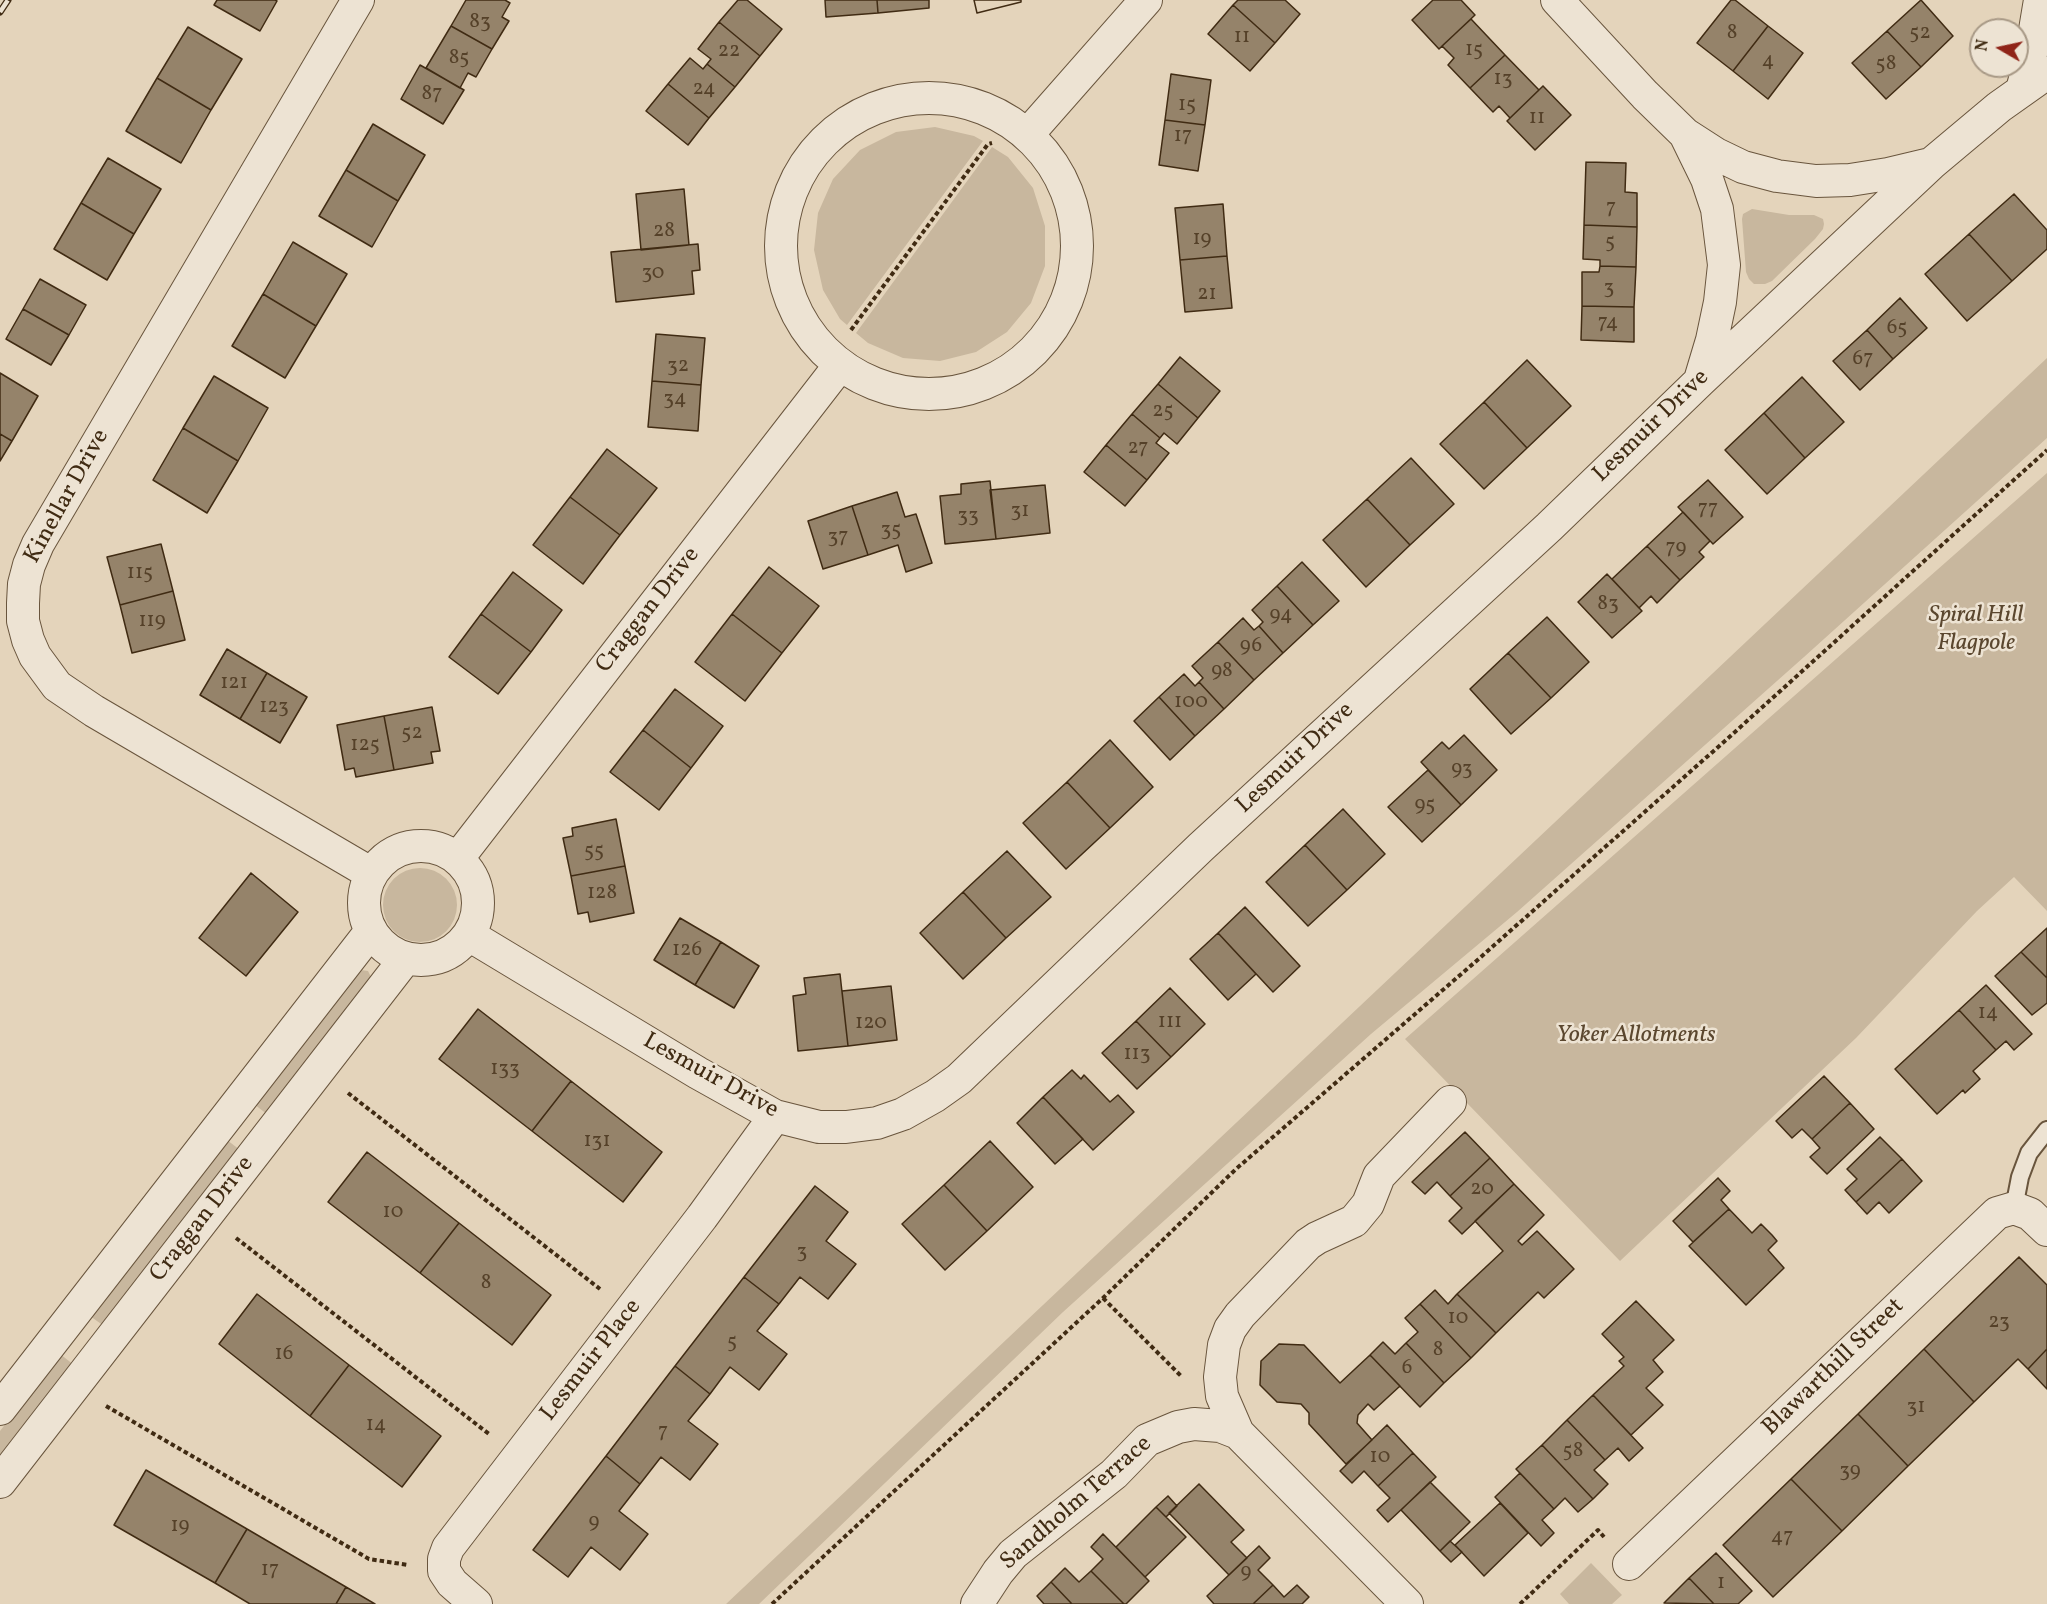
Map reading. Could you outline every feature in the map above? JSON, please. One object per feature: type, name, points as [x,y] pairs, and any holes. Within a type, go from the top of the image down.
[{"type":"street","name":"Kinellar Drive","points":[[358,0],[38,544],[24,584],[23,621],[35,656],[57,686],[94,711],[372,874]]},
{"type":"street","points":[[1028,134],[1146,0]]},
{"type":"street","points":[[1557,0],[1645,95],[1685,134],[1716,154],[1743,167],[1778,176],[1816,181],[1850,180],[1930,164]]},
{"type":"street","points":[[2035,82],[2030,60],[2040,0]]},
{"type":"street","name":"Lesmuir Drive","points":[[469,935],[698,1073],[775,1116],[819,1127],[846,1127],[877,1123],[903,1114],[936,1096],[959,1078],[1201,847],[1549,527],[1930,164],[2035,82]]},
{"type":"street","points":[[917,98],[957,100],[994,112],[1028,134],[1054,166],[1071,204],[1078,244],[1073,285],[1056,323],[1030,355],[996,379],[957,392],[916,394],[876,385],[840,365],[812,337],[792,303],[782,264],[782,224],[793,186],[814,152],[851,120],[878,106],[917,98]]},
{"type":"street","points":[[1685,134],[1707,179],[1717,208],[1724,265],[1720,302],[1700,381]]},
{"type":"street","name":"Craggan Drive","points":[[458,858],[840,365]]},
{"type":"street","points":[[428,845],[443,849],[458,858],[469,870],[476,886],[479,903],[477,920],[469,935],[456,949],[441,957],[422,960],[405,959],[390,951],[371,931],[365,914],[364,901],[366,887],[372,874],[381,861],[411,846],[428,845]]},
{"type":"street","name":"Craggan Drive","points":[[0,1409],[371,931]]},
{"type":"street","name":"Craggan Drive","points":[[0,1482],[405,959]]},
{"type":"street","points":[[1407,1604],[1238,1432],[1222,1396],[1220,1377],[1224,1345],[1230,1329],[1240,1315],[1308,1244],[1354,1221],[1368,1204],[1379,1176],[1450,1102]]},
{"type":"street","name":"Lesmuir Place","points":[[444,1571],[444,1559],[448,1548],[629,1312],[775,1116]]},
{"type":"street","points":[[2014,1208],[2030,1214],[2047,1230]]},
{"type":"street","name":"Blawarthill Street","points":[[1629,1564],[1980,1227],[1997,1213],[2014,1208]]},
{"type":"street","name":"Sandholm Terrace","points":[[977,1604],[998,1572],[1014,1554],[1114,1474],[1147,1440],[1178,1426],[1194,1424],[1220,1426],[1238,1432]]},
{"type":"street","points":[[444,1571],[452,1583],[476,1604]]},
{"type":"lane","points":[[2014,1208],[2020,1177],[2029,1153],[2047,1130]]},
{"type":"path","points":[[840,365],[851,330],[988,144],[1028,134]]},
{"type":"path","points":[[772,1604],[1103,1298],[1236,1169],[1726,740],[2047,450]]},
{"type":"path","points":[[319,1071],[629,1312]]},
{"type":"path","points":[[207,1215],[518,1456]]},
{"type":"path","points":[[1103,1298],[1187,1382]]},
{"type":"path","points":[[77,1384],[107,1407],[369,1559],[444,1571]]},
{"type":"path","points":[[1520,1604],[1598,1530],[1629,1564]]},
{"type":"green space","points":[[935,127],[974,136],[983,141],[847,325],[840,319],[823,290],[814,250],[818,213],[833,179],[860,150],[896,132]]},
{"type":"green space","points":[[992,147],[1008,157],[1033,188],[1045,226],[1045,266],[1031,303],[1007,332],[976,352],[940,361],[903,358],[868,343],[856,333]]},
{"type":"green space","points":[[1752,209],[1789,215],[1814,215],[1823,219],[1824,224],[1815,239],[1772,281],[1765,284],[1754,284],[1746,272],[1742,219],[1743,214]]},
{"type":"green space","points":[[2047,358],[2047,438],[1517,912],[1371,1034],[1063,1312],[759,1604],[726,1604]]},
{"type":"green space","name":"Yoker Allotments","points":[[2047,473],[2047,911],[2014,877],[1977,911],[1856,1038],[1620,1261],[1405,1039]]},
{"type":"green space","points":[[420,868],[441,874],[451,884],[457,905],[451,926],[441,936],[420,942],[399,936],[389,926],[383,905],[389,884],[399,874]]},
{"type":"green space","points":[[368,971],[371,977],[370,983],[268,1115],[254,1104],[356,972]]},
{"type":"green space","points":[[227,1140],[240,1150],[104,1326],[90,1316]]},
{"type":"green space","points":[[60,1354],[74,1365],[0,1460],[0,1431]]},
{"type":"green space","points":[[1591,1563],[1622,1595],[1612,1604],[1569,1604],[1560,1594]]},
{"type":"building","points":[[217,0],[277,1],[260,31],[214,5]]},
{"type":"building","points":[[466,0],[505,0],[510,3],[502,17],[509,21],[492,49],[451,26]]},
{"type":"building","points":[[738,0],[747,0],[782,29],[760,56],[719,22]]},
{"type":"building","points":[[825,0],[877,0],[878,13],[826,17]]},
{"type":"building","points":[[877,0],[929,0],[929,8],[878,13]]},
{"type":"building","points":[[974,0],[1021,0],[1021,2],[977,13]]},
{"type":"building","points":[[974,0],[1021,0],[1021,2],[977,13]]},
{"type":"building","points":[[1238,0],[1285,0],[1300,14],[1275,43],[1233,5]]},
{"type":"building","points":[[1433,0],[1461,0],[1475,15],[1439,49],[1412,20]]},
{"type":"building","points":[[1731,0],[1735,0],[1768,26],[1733,71],[1697,43]]},
{"type":"building","points":[[1921,0],[1953,36],[1921,67],[1887,31]]},
{"type":"building","points":[[1233,5],[1275,43],[1250,71],[1208,34]]},
{"type":"building","points":[[1471,19],[1505,55],[1470,88],[1448,65],[1454,58],[1442,46]]},
{"type":"building","points":[[719,22],[760,56],[735,87],[707,64],[711,59],[698,49]]},
{"type":"building","points":[[451,26],[492,49],[476,77],[468,73],[460,88],[426,68]]},
{"type":"building","points":[[1768,26],[1803,53],[1768,99],[1733,71]]},
{"type":"building","points":[[188,27],[242,59],[211,110],[157,78]]},
{"type":"building","points":[[1887,31],[1921,67],[1886,99],[1852,63]]},
{"type":"building","points":[[1505,55],[1539,90],[1510,118],[1499,106],[1493,112],[1470,88]]},
{"type":"building","points":[[690,58],[703,69],[707,64],[735,87],[709,118],[668,84]]},
{"type":"building","points":[[420,65],[464,90],[443,124],[401,99]]},
{"type":"building","points":[[1171,74],[1211,80],[1205,125],[1165,120]]},
{"type":"building","points":[[157,78],[211,110],[181,163],[126,131]]},
{"type":"building","points":[[668,84],[709,118],[688,145],[646,111]]},
{"type":"building","points":[[1543,86],[1571,115],[1535,150],[1507,121]]},
{"type":"building","points":[[1165,120],[1205,125],[1198,171],[1159,165]]},
{"type":"building","points":[[373,124],[425,155],[398,201],[346,170]]},
{"type":"building","points":[[108,158],[161,189],[134,234],[81,203]]},
{"type":"building","points":[[1586,162],[1626,163],[1625,192],[1637,193],[1637,227],[1584,225]]},
{"type":"building","points":[[346,170],[398,201],[372,247],[319,216]]},
{"type":"building","points":[[684,189],[689,245],[641,250],[636,194]]},
{"type":"building","points":[[2014,194],[2047,230],[2047,249],[2012,281],[1969,234]]},
{"type":"building","points":[[81,203],[134,234],[107,280],[54,249]]},
{"type":"building","points":[[1223,204],[1227,256],[1180,260],[1175,208]]},
{"type":"building","points":[[1584,225],[1637,227],[1636,267],[1600,266],[1600,260],[1583,259]]},
{"type":"building","points":[[1969,234],[2012,281],[1967,321],[1925,274]]},
{"type":"building","points":[[293,242],[347,274],[316,326],[263,294]]},
{"type":"building","points":[[698,244],[700,270],[692,271],[694,294],[616,302],[611,252]]},
{"type":"building","points":[[1227,256],[1232,308],[1185,312],[1180,260]]},
{"type":"building","points":[[1600,266],[1636,267],[1634,307],[1582,306],[1582,272],[1599,272]]},
{"type":"building","points":[[40,279],[86,305],[69,335],[23,309]]},
{"type":"building","points":[[263,294],[316,326],[285,378],[232,346]]},
{"type":"building","points":[[1900,298],[1927,328],[1893,359],[1867,330]]},
{"type":"building","points":[[1582,306],[1634,307],[1634,342],[1581,340]]},
{"type":"building","points":[[23,309],[69,335],[51,365],[6,339]]},
{"type":"building","points":[[1867,330],[1893,359],[1860,390],[1833,361]]},
{"type":"building","points":[[656,334],[705,338],[701,385],[652,381]]},
{"type":"building","points":[[1180,357],[1220,391],[1198,418],[1158,384]]},
{"type":"building","points":[[1527,360],[1571,406],[1527,448],[1484,402]]},
{"type":"building","points":[[0,373],[38,396],[12,441],[0,434]]},
{"type":"building","points":[[214,376],[268,408],[238,461],[183,428]]},
{"type":"building","points":[[1802,377],[1844,422],[1805,458],[1764,413]]},
{"type":"building","points":[[652,381],[701,385],[698,431],[648,427]]},
{"type":"building","points":[[1158,384],[1198,418],[1177,444],[1164,433],[1160,438],[1132,414]]},
{"type":"building","points":[[1484,402],[1527,448],[1484,489],[1440,444]]},
{"type":"building","points":[[1764,413],[1805,458],[1767,494],[1725,450]]},
{"type":"building","points":[[1132,414],[1160,438],[1156,443],[1169,453],[1147,480],[1106,445]]},
{"type":"building","points":[[183,428],[238,461],[207,513],[153,480]]},
{"type":"building","points":[[0,434],[12,441],[0,461]]},
{"type":"building","points":[[1106,445],[1147,480],[1125,506],[1084,472]]},
{"type":"building","points":[[607,449],[657,488],[620,535],[570,497]]},
{"type":"building","points":[[1411,458],[1454,504],[1410,545],[1367,499]]},
{"type":"building","points":[[1708,480],[1743,517],[1713,544],[1678,507]]},
{"type":"building","points":[[990,481],[996,539],[945,544],[940,496],[961,494],[961,484]]},
{"type":"building","points":[[1045,485],[1050,533],[996,539],[990,490]]},
{"type":"building","points":[[897,492],[905,517],[916,514],[932,563],[906,572],[898,545],[868,555],[852,506]]},
{"type":"building","points":[[570,497],[620,535],[583,584],[533,545]]},
{"type":"building","points":[[1367,499],[1410,545],[1366,587],[1323,540]]},
{"type":"building","points":[[852,506],[868,555],[823,569],[808,521]]},
{"type":"building","points":[[1683,512],[1710,541],[1699,552],[1704,557],[1680,580],[1647,546]]},
{"type":"building","points":[[161,544],[173,591],[120,605],[107,557]]},
{"type":"building","points":[[1647,546],[1680,580],[1657,603],[1651,596],[1639,608],[1612,579]]},
{"type":"building","points":[[1302,562],[1339,601],[1313,625],[1277,586]]},
{"type":"building","points":[[769,567],[819,606],[782,653],[732,614]]},
{"type":"building","points":[[513,572],[562,610],[531,652],[481,614]]},
{"type":"building","points":[[1607,574],[1642,611],[1612,638],[1578,602]]},
{"type":"building","points":[[1277,586],[1313,625],[1283,653],[1259,626],[1263,622],[1252,610]]},
{"type":"building","points":[[173,591],[185,640],[132,653],[120,605]]},
{"type":"building","points":[[481,614],[531,652],[498,694],[449,657]]},
{"type":"building","points":[[732,614],[782,653],[745,701],[695,662]]},
{"type":"building","points":[[1547,617],[1589,662],[1551,698],[1508,653]]},
{"type":"building","points":[[1243,618],[1254,630],[1259,626],[1283,653],[1254,680],[1218,642]]},
{"type":"building","points":[[1218,642],[1254,680],[1224,709],[1199,682],[1203,678],[1192,666]]},
{"type":"building","points":[[227,649],[267,673],[240,719],[200,695]]},
{"type":"building","points":[[1508,653],[1551,698],[1511,734],[1470,689]]},
{"type":"building","points":[[267,673],[307,697],[280,743],[240,719]]},
{"type":"building","points":[[1184,674],[1195,686],[1199,682],[1224,709],[1195,736],[1159,697]]},
{"type":"building","points":[[675,689],[723,726],[691,768],[643,730]]},
{"type":"building","points":[[1159,697],[1195,736],[1170,760],[1134,721]]},
{"type":"building","points":[[432,707],[440,751],[431,752],[433,763],[394,770],[384,716]]},
{"type":"building","points":[[384,716],[394,770],[356,777],[354,768],[345,770],[337,725]]},
{"type":"building","points":[[643,730],[691,768],[659,810],[610,772]]},
{"type":"building","points":[[1464,735],[1497,770],[1461,805],[1421,762],[1442,742],[1449,749]]},
{"type":"building","points":[[1110,740],[1153,787],[1110,828],[1067,782]]},
{"type":"building","points":[[1428,770],[1461,805],[1422,842],[1388,807]]},
{"type":"building","points":[[1067,782],[1110,828],[1066,869],[1023,823]]},
{"type":"building","points":[[1343,809],[1385,854],[1347,890],[1305,845]]},
{"type":"building","points":[[616,819],[625,866],[571,876],[563,838],[573,836],[572,828]]},
{"type":"building","points":[[1305,845],[1347,890],[1308,926],[1266,882]]},
{"type":"building","points":[[1007,851],[1051,897],[1006,938],[963,892]]},
{"type":"building","points":[[625,866],[634,913],[590,922],[588,912],[578,914],[571,876]]},
{"type":"building","points":[[251,873],[298,912],[246,976],[199,938]]},
{"type":"building","points":[[963,892],[1006,938],[963,979],[920,933]]},
{"type":"building","points":[[1245,907],[1300,966],[1273,992],[1218,933]]},
{"type":"building","points":[[680,918],[721,942],[695,985],[654,960]]},
{"type":"building","points":[[2047,928],[2047,978],[2021,952]]},
{"type":"building","points":[[1218,933],[1256,974],[1228,1000],[1190,959]]},
{"type":"building","points":[[721,942],[759,966],[734,1008],[695,985]]},
{"type":"building","points":[[2021,952],[2047,978],[2047,1003],[2032,1015],[1995,976]]},
{"type":"building","points":[[840,974],[848,1046],[798,1051],[793,996],[806,994],[804,978]]},
{"type":"building","points":[[1986,985],[2032,1034],[2014,1050],[2006,1041],[1996,1050],[1959,1010]]},
{"type":"building","points":[[891,986],[897,1040],[848,1046],[842,991]]},
{"type":"building","points":[[1170,988],[1205,1024],[1171,1057],[1136,1021]]},
{"type":"building","points":[[478,1009],[571,1081],[532,1131],[439,1059]]},
{"type":"building","points":[[1959,1010],[1996,1050],[1973,1071],[1980,1079],[1965,1093],[1963,1090],[1937,1114],[1895,1069]]},
{"type":"building","points":[[1136,1021],[1171,1057],[1137,1089],[1102,1053]]},
{"type":"building","points":[[1072,1070],[1081,1079],[1084,1075],[1110,1102],[1118,1095],[1134,1112],[1093,1150],[1043,1097]]},
{"type":"building","points":[[1824,1076],[1850,1103],[1812,1139],[1802,1129],[1792,1138],[1776,1121]]},
{"type":"building","points":[[571,1081],[662,1152],[623,1202],[532,1131]]},
{"type":"building","points":[[1043,1097],[1083,1139],[1055,1164],[1017,1123]]},
{"type":"building","points":[[1850,1103],[1874,1129],[1827,1174],[1810,1157],[1820,1148],[1812,1139]]},
{"type":"building","points":[[1465,1132],[1490,1158],[1450,1196],[1437,1182],[1425,1194],[1412,1182]]},
{"type":"building","points":[[1880,1137],[1902,1159],[1856,1202],[1845,1190],[1857,1179],[1847,1169]]},
{"type":"building","points":[[990,1141],[1033,1187],[987,1231],[944,1185]]},
{"type":"building","points":[[367,1152],[459,1223],[420,1273],[328,1202]]},
{"type":"building","points":[[1490,1158],[1514,1184],[1462,1234],[1449,1221],[1462,1208],[1450,1196]]},
{"type":"building","points":[[1902,1159],[1922,1181],[1889,1213],[1879,1202],[1867,1214],[1856,1202]]},
{"type":"building","points":[[1718,1178],[1730,1191],[1721,1200],[1729,1209],[1693,1242],[1673,1221]]},
{"type":"building","points":[[1514,1184],[1544,1215],[1518,1241],[1522,1245],[1537,1231],[1574,1269],[1544,1298],[1538,1292],[1496,1333],[1457,1294],[1503,1251],[1475,1221]]},
{"type":"building","points":[[944,1185],[987,1231],[945,1270],[902,1224]]},
{"type":"building","points":[[815,1186],[848,1212],[826,1241],[856,1264],[828,1299],[800,1277],[779,1304],[744,1277]]},
{"type":"building","points":[[1729,1209],[1752,1233],[1761,1224],[1772,1235],[1777,1241],[1768,1250],[1784,1268],[1746,1305],[1689,1246]]},
{"type":"building","points":[[459,1223],[551,1295],[512,1345],[420,1273]]},
{"type":"building","points":[[2019,1257],[2047,1285],[2047,1349],[2028,1369],[2018,1359],[1974,1402],[1924,1349]]},
{"type":"building","points":[[744,1277],[779,1304],[757,1331],[787,1354],[759,1390],[730,1367],[710,1394],[675,1366]]},
{"type":"building","points":[[1435,1290],[1448,1304],[1457,1294],[1496,1333],[1471,1358],[1420,1304]]},
{"type":"building","points":[[257,1294],[349,1365],[310,1416],[219,1344]]},
{"type":"building","points":[[1636,1301],[1674,1340],[1653,1360],[1663,1372],[1646,1388],[1663,1405],[1631,1435],[1593,1395],[1624,1366],[1619,1361],[1624,1357],[1602,1334]]},
{"type":"building","points":[[1420,1304],[1471,1358],[1444,1383],[1406,1343],[1418,1332],[1405,1318]]},
{"type":"building","points":[[1383,1342],[1395,1354],[1406,1343],[1444,1383],[1420,1407],[1370,1355]]},
{"type":"building","points":[[1279,1344],[1304,1345],[1340,1383],[1370,1355],[1400,1386],[1374,1410],[1368,1404],[1358,1415],[1357,1423],[1372,1440],[1346,1464],[1309,1424],[1309,1413],[1301,1404],[1277,1402],[1260,1385],[1261,1361]]},
{"type":"building","points":[[1924,1349],[1974,1402],[1908,1466],[1858,1414]]},
{"type":"building","points":[[2047,1349],[2047,1389],[2028,1369]]},
{"type":"building","points":[[349,1365],[441,1436],[402,1487],[310,1416]]},
{"type":"building","points":[[675,1366],[710,1394],[688,1421],[718,1444],[690,1480],[661,1457],[640,1484],[606,1456]]},
{"type":"building","points":[[1593,1395],[1643,1448],[1629,1461],[1618,1448],[1605,1460],[1567,1420]]},
{"type":"building","points":[[1858,1414],[1908,1466],[1842,1531],[1791,1479]]},
{"type":"building","points":[[1567,1420],[1605,1460],[1594,1470],[1608,1484],[1593,1499],[1542,1445]]},
{"type":"building","points":[[1387,1425],[1413,1453],[1378,1486],[1364,1471],[1352,1483],[1340,1471]]},
{"type":"building","points":[[1542,1445],[1593,1499],[1578,1512],[1565,1498],[1554,1509],[1516,1469]]},
{"type":"building","points":[[1413,1453],[1436,1477],[1388,1522],[1377,1510],[1390,1498],[1378,1486]]},
{"type":"building","points":[[606,1456],[640,1484],[619,1511],[648,1534],[620,1570],[591,1547],[568,1577],[533,1550]]},
{"type":"building","points":[[146,1470],[247,1529],[215,1583],[114,1525]]},
{"type":"building","points":[[1520,1473],[1554,1509],[1542,1520],[1554,1533],[1541,1546],[1495,1497]]},
{"type":"building","points":[[1791,1479],[1842,1531],[1773,1597],[1723,1545]]},
{"type":"building","points":[[1430,1482],[1470,1522],[1440,1551],[1401,1510]]},
{"type":"building","points":[[1199,1484],[1244,1530],[1231,1542],[1247,1558],[1229,1575],[1169,1513]]},
{"type":"building","points":[[1168,1496],[1177,1506],[1166,1517],[1156,1507]]},
{"type":"building","points":[[1500,1503],[1528,1533],[1484,1576],[1455,1545]]},
{"type":"building","points":[[1156,1507],[1186,1537],[1145,1577],[1116,1547]]},
{"type":"building","points":[[247,1529],[346,1587],[336,1604],[250,1604],[215,1583]]},
{"type":"building","points":[[1103,1534],[1149,1581],[1126,1604],[1091,1571],[1103,1559],[1091,1547]]},
{"type":"building","points":[[1450,1541],[1462,1552],[1451,1562],[1440,1551]]},
{"type":"building","points":[[1259,1546],[1270,1558],[1258,1570],[1273,1585],[1253,1604],[1214,1604],[1207,1596]]},
{"type":"building","points":[[1716,1553],[1752,1591],[1738,1604],[1714,1604],[1689,1578]]},
{"type":"building","points":[[1065,1568],[1079,1582],[1091,1571],[1124,1604],[1072,1604],[1051,1582]]},
{"type":"building","points":[[1689,1578],[1714,1604],[1664,1603]]},
{"type":"building","points":[[1051,1582],[1072,1604],[1044,1604],[1037,1596]]},
{"type":"building","points":[[1273,1585],[1284,1597],[1297,1585],[1309,1597],[1302,1604],[1253,1604]]},
{"type":"building","points":[[346,1587],[375,1604],[336,1604]]},
{"type":"railway","points":[[0,12],[8,0]]},
{"type":"park label","name":"Spiral Hill Flagpole","points":[[1976,631]]}]
